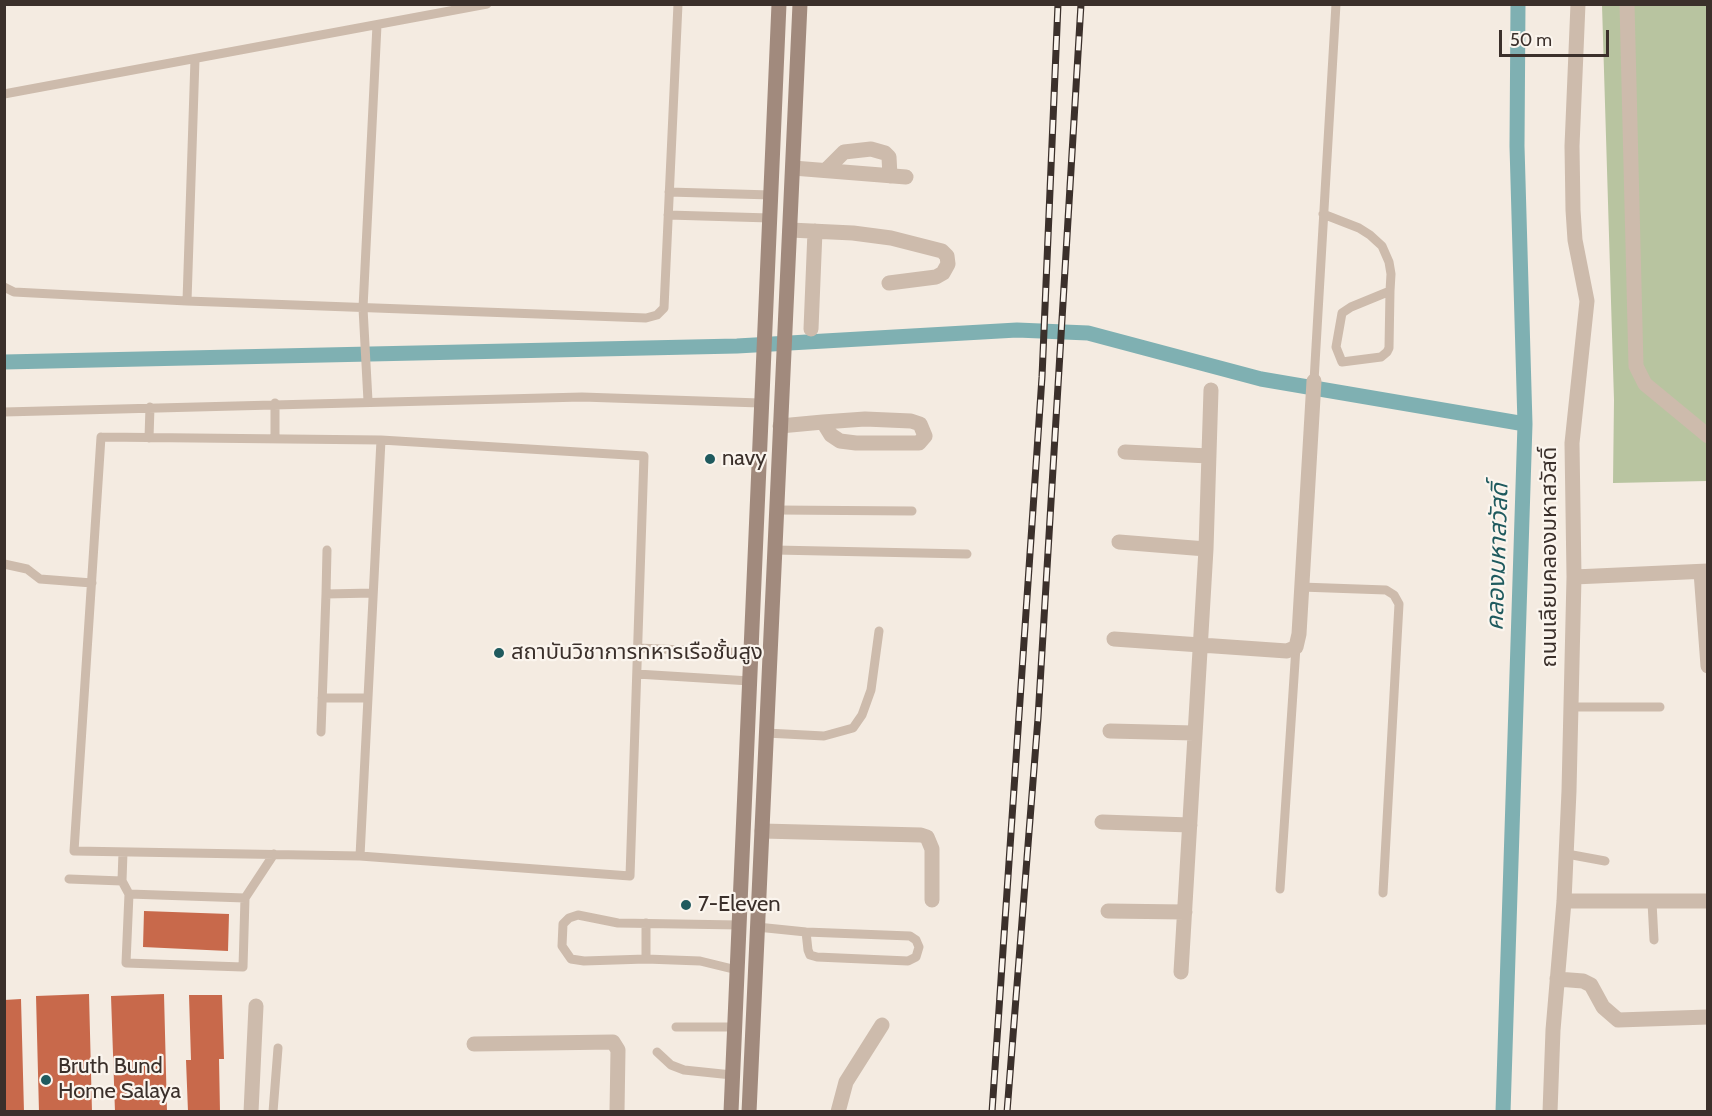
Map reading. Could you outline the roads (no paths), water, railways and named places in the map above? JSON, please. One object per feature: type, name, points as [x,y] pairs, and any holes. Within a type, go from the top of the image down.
[{"type":"main road","points":[[731,1112],[779,4]]},
{"type":"main road","points":[[749,1112],[800,4]]},
{"type":"main road","points":[[771,195],[792,195]]},
{"type":"main road","points":[[770,218],[791,225]]},
{"type":"main road","points":[[739,926],[758,927]]},
{"type":"street","name":"ถนนเลียบคลองมหาสวัสดิ์","points":[[1550,1112],[1567,854],[1574,577],[1572,443],[1587,302],[1575,240],[1572,210],[1572,146],[1578,4]]},
{"type":"street","points":[[1627,4],[1636,366],[1645,384],[1707,436]]},
{"type":"street","points":[[793,168],[898,176],[889,157],[885,153],[871,149],[844,152],[826,170]]},
{"type":"street","points":[[791,225],[815,231],[891,238],[942,251],[947,256],[948,264],[943,273],[936,277],[889,283]]},
{"type":"street","points":[[812,329],[815,231]]},
{"type":"street","points":[[1114,639],[1287,651],[1296,647],[1299,634],[1314,381]]},
{"type":"street","points":[[1181,972],[1206,549],[1211,390]]},
{"type":"street","points":[[780,426],[823,422],[865,419],[911,421],[921,424],[925,436],[919,443],[840,441],[831,435],[823,422]]},
{"type":"street","points":[[1125,452],[1209,456]]},
{"type":"street","points":[[1119,542],[1206,549]]},
{"type":"street","points":[[1574,577],[1704,572],[1707,666]]},
{"type":"street","points":[[1110,730],[1194,733]]},
{"type":"street","points":[[1102,822],[1190,825]]},
{"type":"street","points":[[762,831],[927,837],[932,849],[932,900]]},
{"type":"street","points":[[1564,901],[1707,901]]},
{"type":"street","points":[[1108,911],[1185,912]]},
{"type":"street","points":[[1557,979],[1583,981],[1591,985],[1603,1007],[1618,1020],[1707,1017]]},
{"type":"street","points":[[251,1112],[256,1006]]},
{"type":"street","points":[[838,1112],[846,1082],[882,1025]]},
{"type":"street","points":[[474,1044],[613,1042],[618,1050],[616,1112]]},
{"type":"lane","points":[[4,94],[487,4]]},
{"type":"lane","points":[[4,286],[14,292],[187,301],[646,318],[657,315],[664,308],[678,4]]},
{"type":"lane","points":[[1314,381],[1336,4]]},
{"type":"lane","points":[[367,397],[363,308],[377,25]]},
{"type":"lane","points":[[187,301],[195,59]]},
{"type":"lane","points":[[669,192],[771,195]]},
{"type":"lane","points":[[1323,214],[1359,228],[1382,246],[1389,262],[1390,291],[1387,352],[1381,357],[1342,362],[1336,347],[1341,313],[1390,291]]},
{"type":"lane","points":[[668,215],[770,218]]},
{"type":"lane","points":[[4,412],[275,403],[367,397],[582,397],[760,403]]},
{"type":"lane","points":[[275,403],[275,438]]},
{"type":"lane","points":[[149,438],[150,407]]},
{"type":"lane","points":[[101,437],[149,438],[381,440],[644,456],[630,876],[360,855],[74,852],[101,437]]},
{"type":"lane","points":[[360,855],[381,440]]},
{"type":"lane","points":[[777,510],[912,511]]},
{"type":"lane","points":[[321,732],[327,550]]},
{"type":"lane","points":[[775,550],[967,554]]},
{"type":"lane","points":[[4,564],[27,570],[40,579],[92,583]]},
{"type":"lane","points":[[1301,587],[1386,590],[1394,595],[1399,604],[1383,893]]},
{"type":"lane","points":[[326,594],[373,594]]},
{"type":"lane","points":[[766,733],[824,736],[853,728],[862,715],[871,690],[879,631]]},
{"type":"lane","points":[[1280,889],[1296,647]]},
{"type":"lane","points":[[638,648],[751,654]]},
{"type":"lane","points":[[637,674],[750,681]]},
{"type":"lane","points":[[322,698],[368,698]]},
{"type":"lane","points":[[1571,706],[1660,708]]},
{"type":"lane","points":[[123,852],[122,881],[129,894],[126,963],[243,967],[246,898],[274,854]]},
{"type":"lane","points":[[1567,854],[1605,861]]},
{"type":"lane","points":[[69,879],[122,881]]},
{"type":"lane","points":[[129,894],[246,898]]},
{"type":"lane","points":[[1652,902],[1654,940]]},
{"type":"lane","points":[[737,970],[700,961],[571,959],[562,946],[563,924],[569,918],[578,915],[618,923],[739,926]]},
{"type":"lane","points":[[646,923],[646,959]]},
{"type":"lane","points":[[758,927],[806,932],[910,936],[916,940],[919,947],[916,957],[908,961],[817,957],[810,955],[806,932]]},
{"type":"lane","points":[[676,1027],[734,1027]]},
{"type":"lane","points":[[273,1112],[278,1048]]},
{"type":"lane","points":[[657,1052],[671,1065],[684,1070],[732,1075]]},
{"type":"waterway","name":"คลองมหาสวัสดิ์","points":[[1503,1112],[1525,424],[1517,146],[1518,4]]},
{"type":"waterway","points":[[4,362],[737,346],[1017,330],[1088,333],[1261,379],[1525,424]]},
{"type":"railway","points":[[992,1112],[1042,377],[1058,4]]},
{"type":"railway","points":[[1007,1112],[1038,718],[1081,4]]},
{"type":"place","name":"navy","points":[[710,459]]},
{"type":"place","name":"สถาบันวิชาการทหารเรือชั้นสูง","points":[[499,653]]},
{"type":"place","name":"7-Eleven","points":[[686,905]]},
{"type":"place","name":"Bruth Bund Home Salaya","points":[[46,1080]]}]
